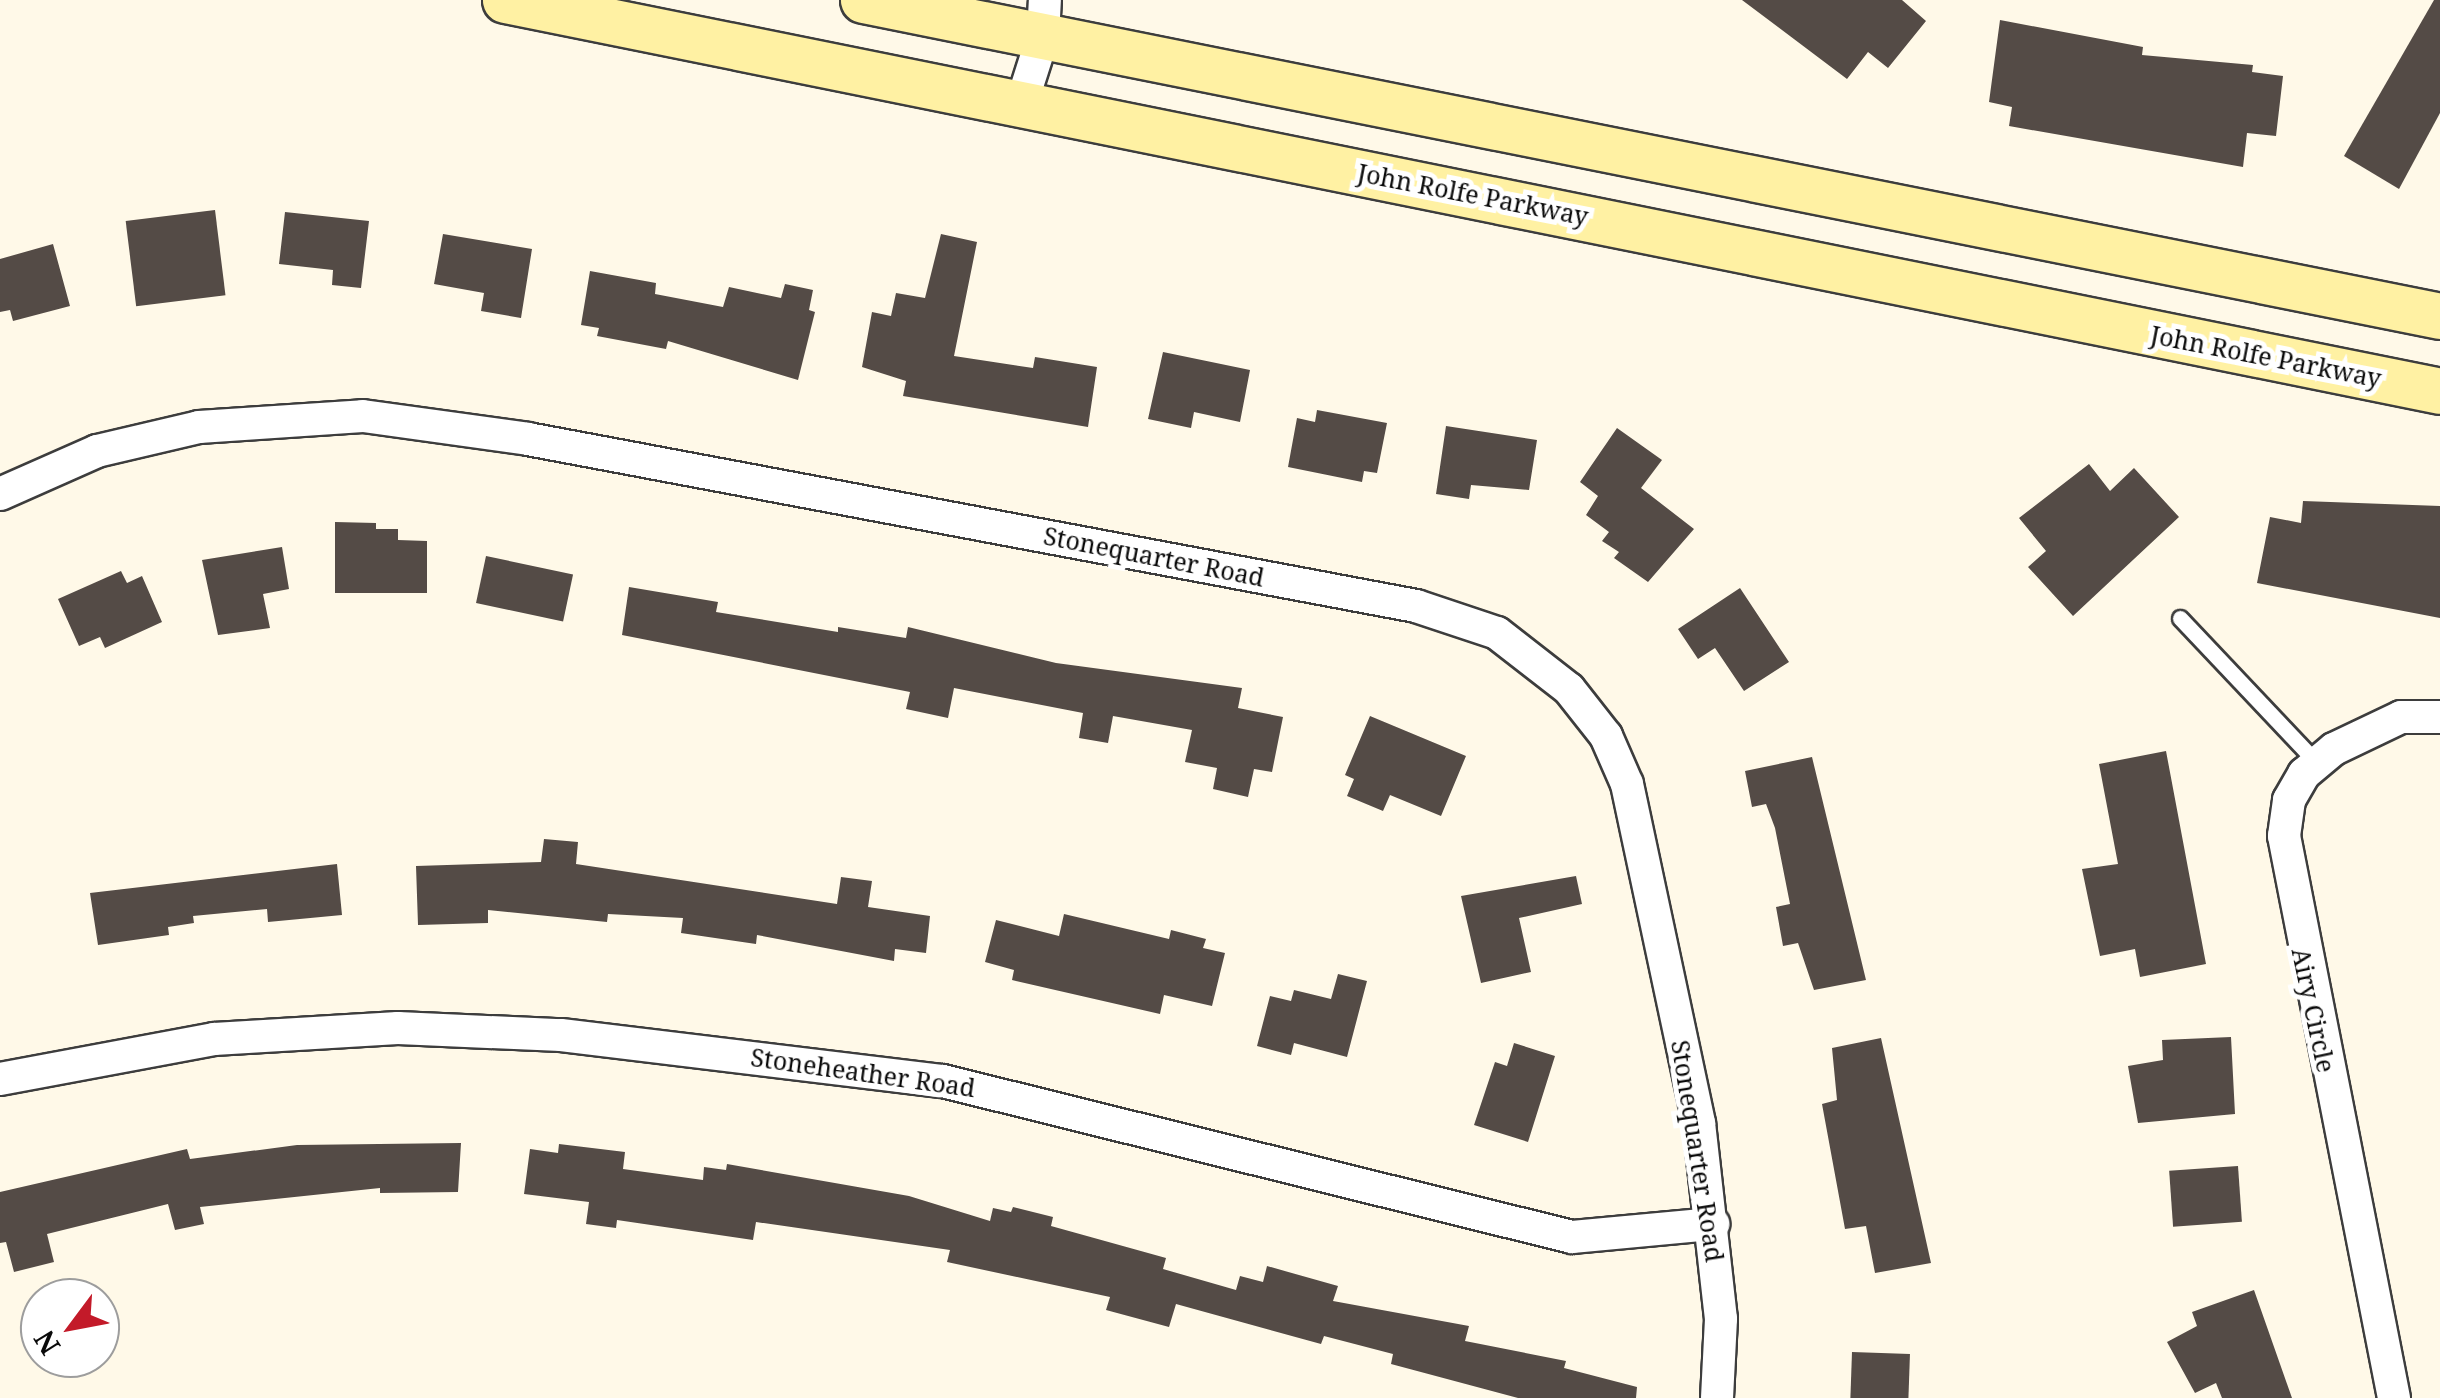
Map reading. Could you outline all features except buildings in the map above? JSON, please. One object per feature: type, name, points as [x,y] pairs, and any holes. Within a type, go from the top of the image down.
[{"type":"main road","name":"John Rolfe Parkway","points":[[504,0],[2440,391]]},
{"type":"main road","points":[[863,0],[1044,18],[2440,316]]},
{"type":"street","points":[[1020,105],[1044,18]]},
{"type":"street","name":"Stonequarter Road","points":[[0,494],[97,451],[199,427],[363,416],[528,440],[1416,606],[1497,633],[1570,689],[1606,736],[1628,784],[1699,1123],[1721,1319],[1717,1398]]},
{"type":"street","name":"Airy Circle","points":[[2394,1398],[2286,869],[2289,800],[2317,763],[2366,730],[2401,717],[2440,717]]},
{"type":"street","name":"Stoneheather Road","points":[[0,1079],[214,1040],[398,1028],[561,1035],[961,1084],[1165,1131],[1534,1231],[1572,1237],[1712,1224]]},
{"type":"lane","points":[[2180,618],[2317,763]]}]
